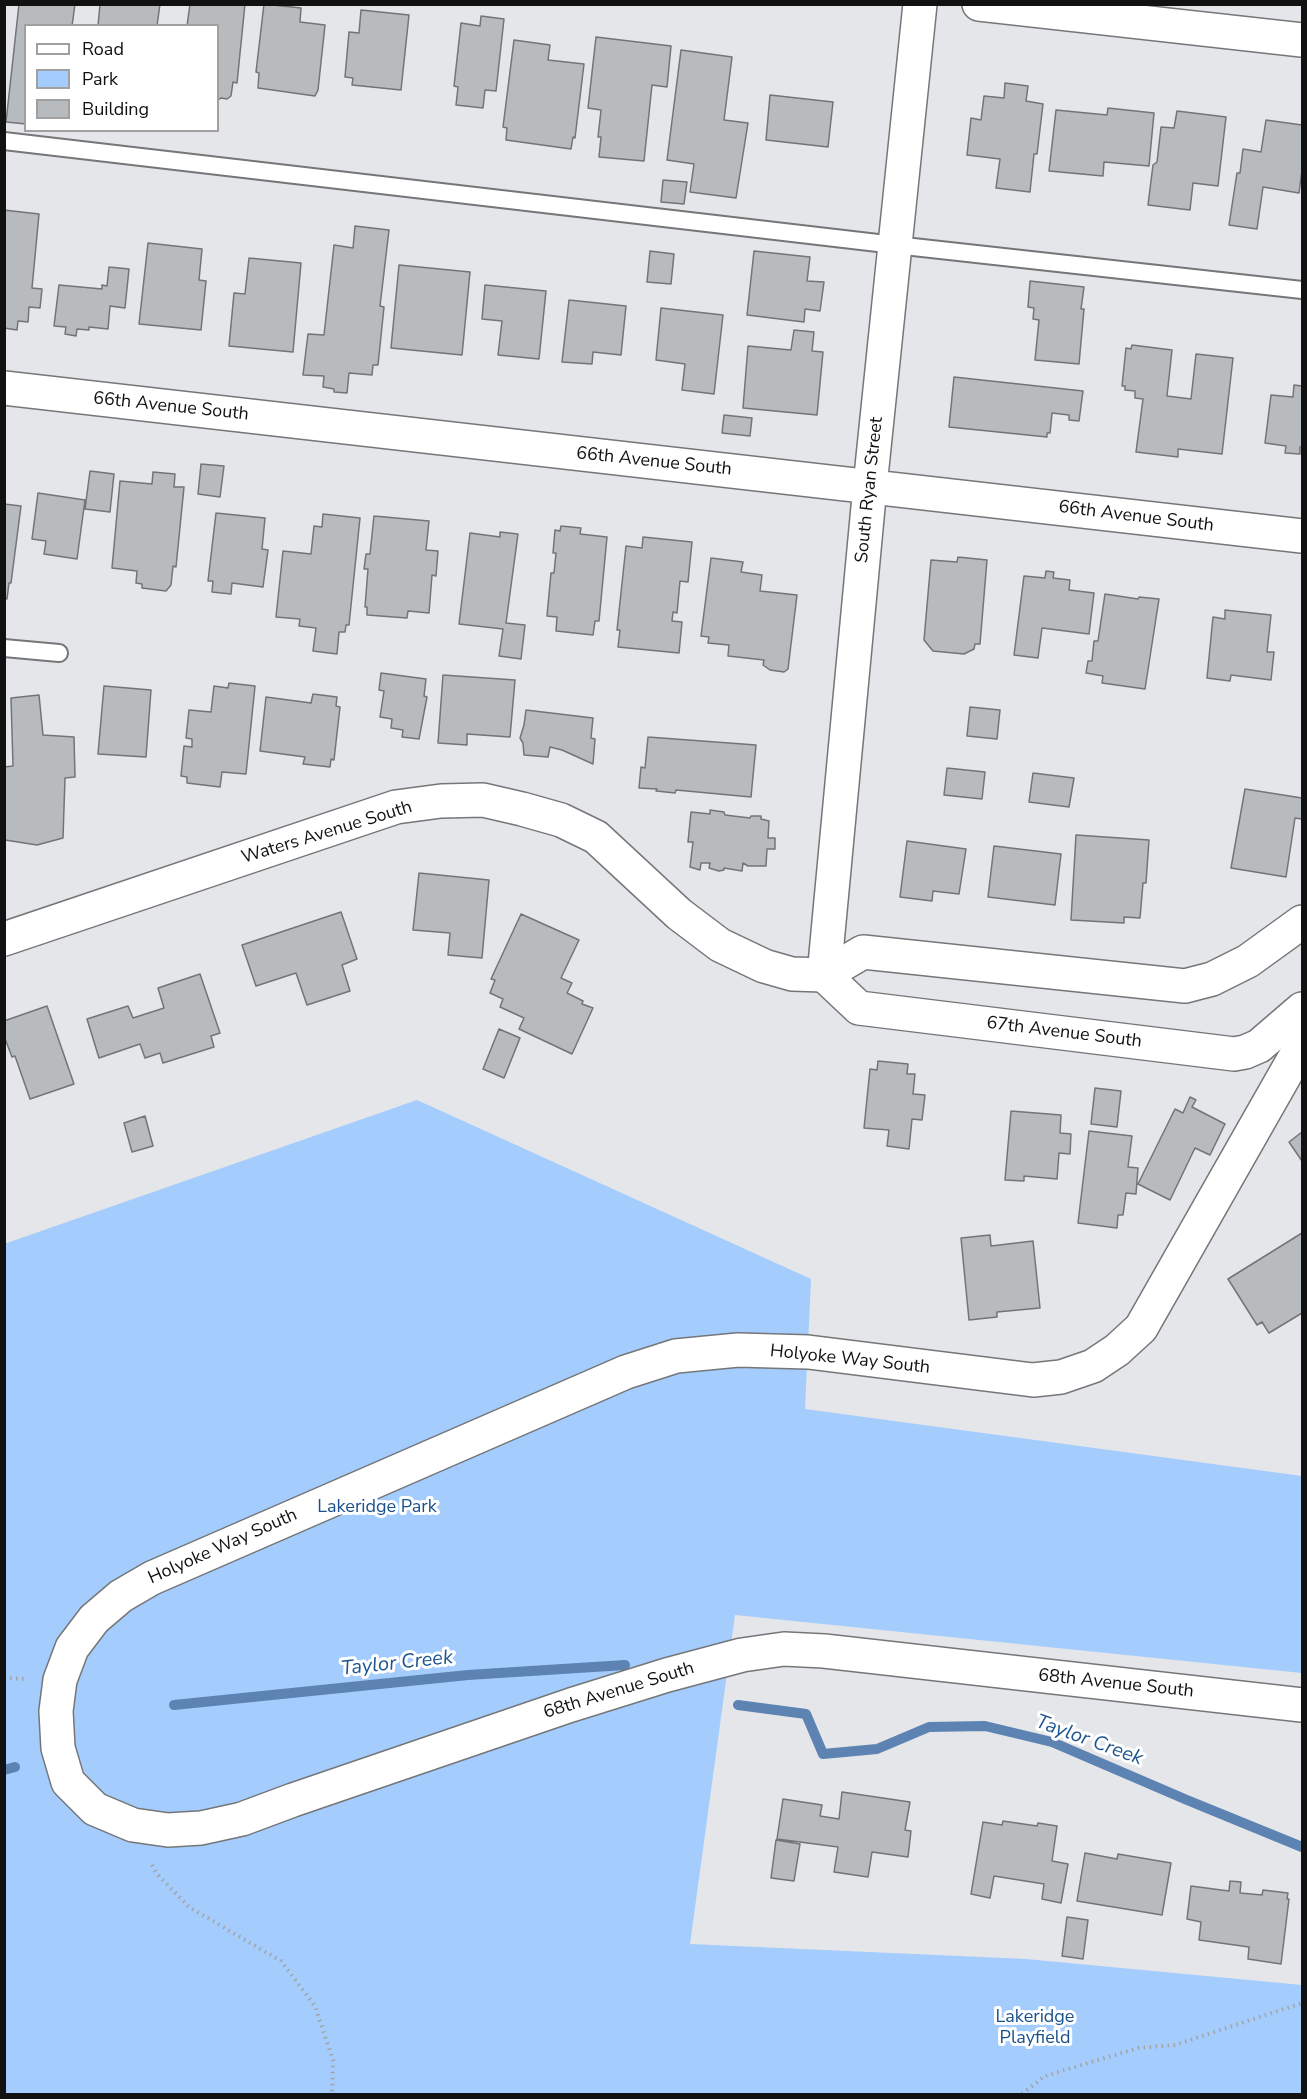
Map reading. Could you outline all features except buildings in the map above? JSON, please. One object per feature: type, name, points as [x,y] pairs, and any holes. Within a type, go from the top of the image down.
[{"type":"street","name":"South Ryan Street","points":[[825,975],[870,486],[920,4]]},
{"type":"street","points":[[979,4],[1302,40]]},
{"type":"street","name":"66th Avenue South","points":[[4,388],[1302,536]]},
{"type":"street","name":"Waters Avenue South","points":[[4,939],[396,807],[441,801],[483,800],[522,808],[561,820],[596,837],[679,914],[720,945],[764,966],[792,974],[825,975]]},
{"type":"street","points":[[825,975],[863,952],[1185,986],[1212,980],[1248,961],[1302,922]]},
{"type":"street","name":"67th Avenue South","points":[[825,975],[860,1008],[1234,1054],[1259,1046],[1302,1009]]},
{"type":"street","name":"Holyoke Way South","points":[[60,1680],[72,1648],[94,1619],[121,1596],[152,1578],[626,1372],[676,1356],[738,1350],[808,1352],[1033,1380],[1061,1377],[1093,1366],[1117,1350],[1141,1328],[1302,1045]]},
{"type":"street","name":"68th Avenue South","points":[[60,1680],[56,1711],[58,1748],[68,1782],[96,1809],[133,1825],[168,1830],[201,1828],[242,1819],[572,1705],[742,1655],[784,1649],[824,1651],[1302,1705]]},
{"type":"lane","points":[[4,141],[1302,290]]},
{"type":"lane","points":[[4,648],[59,653]]},
{"type":"path","points":[[133,1825],[135,1835],[157,1874],[189,1907],[281,1961],[315,2006],[333,2060],[332,2094]]},
{"type":"path","points":[[1022,2094],[1045,2076],[1138,2048],[1175,2045],[1302,2003]]},
{"type":"green space","name":"Lakeridge Park","points":[[417,1100],[811,1279],[805,1409],[1302,1476],[1302,1673],[735,1615],[690,1944],[1026,1959],[1302,1985],[1302,2094],[5,2094],[4,1244]]},
{"type":"waterway","name":"Taylor Creek","points":[[174,1705],[468,1675],[625,1665]]},
{"type":"waterway","name":"Taylor Creek","points":[[738,1705],[806,1714],[823,1754],[877,1749],[929,1727],[985,1726],[1052,1742],[1302,1847]]},
{"type":"waterway","name":"Taylor Creek","points":[[4,1770],[15,1767]]},
{"type":"park label","name":"Lakeridge Playfield","points":[[1035,2028]]}]
